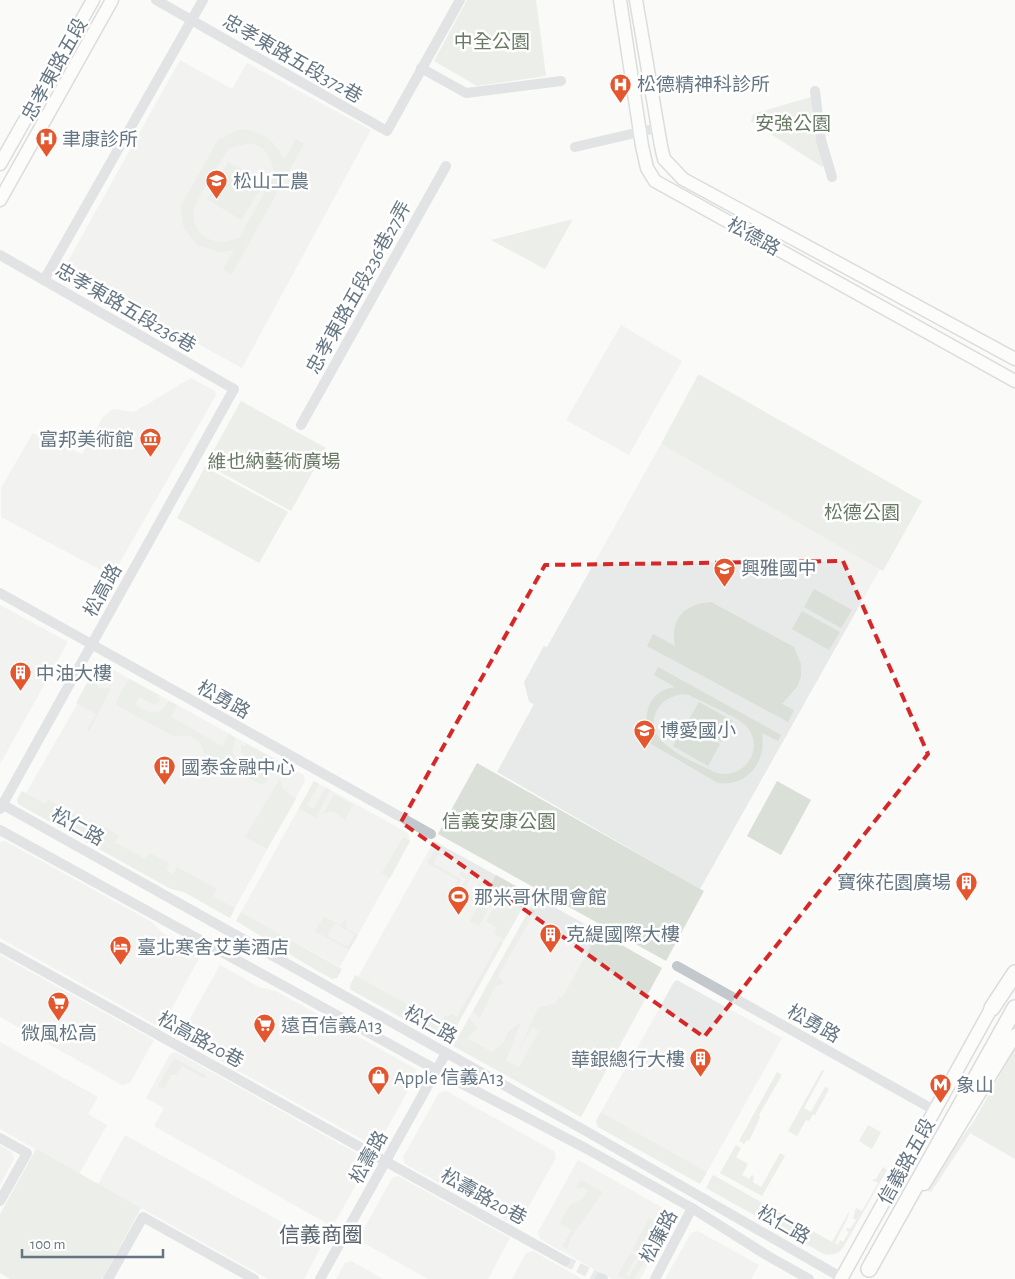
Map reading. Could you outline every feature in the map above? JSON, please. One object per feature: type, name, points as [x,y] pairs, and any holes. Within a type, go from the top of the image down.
[{"type":"highway","points":[[992,1008],[1015,973]]},
{"type":"highway","points":[[867,1274],[1015,1008]]},
{"type":"main road","name":"忠孝東路五段","points":[[1,160],[93,0]]},
{"type":"main road","name":"忠孝東路五段","points":[[0,200],[112,0]]},
{"type":"main road","name":"松德路","points":[[620,0],[640,132],[647,168],[654,181],[1015,381]]},
{"type":"main road","name":"松德路","points":[[636,0],[657,128],[664,159],[683,178],[1015,359]]},
{"type":"main road","name":"信義路五段","points":[[842,1279],[1015,965]]},
{"type":"main road","name":"信義路五段","points":[[867,1274],[960,1128],[1015,1035]]},
{"type":"street","name":"忠孝東路五段372巷","points":[[156,0],[387,131],[421,68]]},
{"type":"street","points":[[44,280],[203,0]]},
{"type":"street","points":[[460,0],[421,68],[466,93],[561,81]]},
{"type":"street","points":[[815,91],[821,140],[832,177]]},
{"type":"street","points":[[574,146],[657,128]]},
{"type":"street","name":"忠孝東路五段236巷27弄","points":[[301,425],[446,166]]},
{"type":"street","name":"忠孝東路五段236巷","points":[[0,255],[234,389]]},
{"type":"street","name":"松高路","points":[[1,805],[234,389]]},
{"type":"street","name":"松勇路","points":[[0,594],[431,834]]},
{"type":"street","name":"松仁路","points":[[1,805],[446,1053],[842,1279]]},
{"type":"street","name":"松仁路","points":[[0,830],[692,1208],[768,1256],[809,1279]]},
{"type":"street","name":"松高路20巷","points":[[0,947],[386,1161]]},
{"type":"street","name":"松勇路","points":[[677,966],[934,1110]]},
{"type":"street","name":"松壽路","points":[[320,1279],[446,1053]]},
{"type":"street","points":[[0,1138],[27,1153],[0,1201]]},
{"type":"street","name":"松壽路20巷","points":[[386,1161],[564,1261]]},
{"type":"street","name":"松廉路","points":[[655,1279],[692,1208]]},
{"type":"street","points":[[108,1279],[143,1217],[254,1279]]},
{"type":"highlighted area","points":[[843,561],[928,754],[704,1037],[401,822],[545,565]]},
{"type":"shaded area","name":"松山工農","points":[[180,60],[232,89],[247,63],[371,130],[242,368],[63,270]]},
{"type":"shaded area","points":[[621,325],[682,361],[629,455],[566,420]]},
{"type":"shaded area","points":[[191,378],[215,391],[216,395],[112,576],[1,517],[1,488],[33,433],[82,454],[103,417],[113,409],[134,412]]},
{"type":"shaded area","points":[[661,444],[880,569],[700,889],[497,772],[534,704],[529,702],[524,682],[544,646],[547,647]]},
{"type":"shaded area","name":"中油大樓","points":[[0,605],[68,642],[0,764]]},
{"type":"shaded area","name":"國泰金融中心","points":[[101,663],[304,775],[305,781],[235,908],[26,793]]},
{"type":"shaded area","points":[[314,781],[408,833],[410,841],[340,967],[241,912]]},
{"type":"shaded area","points":[[5,841],[152,922],[164,934],[201,955],[161,1028],[0,938],[0,842]]},
{"type":"shaded area","points":[[434,841],[530,894],[454,1031],[358,977]]},
{"type":"shaded area","points":[[536,897],[601,933],[578,974],[519,1067],[460,1034]]},
{"type":"shaded area","name":"微風松高","points":[[0,955],[154,1040],[130,1083],[122,1085],[0,1017]]},
{"type":"shaded area","points":[[220,965],[259,987],[276,991],[416,1069],[417,1074],[379,1143],[372,1145],[179,1038]]},
{"type":"shaded area","name":"華銀總行大樓","points":[[677,980],[782,1038],[707,1172],[601,1112],[674,982]]},
{"type":"shaded area","points":[[0,1042],[98,1097],[88,1114],[107,1125],[79,1174],[0,1129]]},
{"type":"shaded area","points":[[176,1052],[365,1158],[367,1165],[335,1222],[328,1224],[154,1126],[164,1108],[146,1098],[170,1054]]},
{"type":"shaded area","points":[[446,1091],[554,1151],[556,1158],[520,1222],[513,1224],[405,1164],[403,1157],[439,1093]]},
{"type":"shaded area","points":[[125,1135],[318,1242],[320,1249],[304,1279],[268,1279],[98,1184]]},
{"type":"shaded area","points":[[0,1145],[12,1152],[14,1159],[0,1185]]},
{"type":"shaded area","points":[[578,1160],[672,1213],[672,1221],[640,1279],[612,1279],[540,1239],[538,1232]]},
{"type":"shaded area","points":[[398,1176],[510,1238],[488,1279],[428,1279],[362,1242],[360,1236],[392,1178]]},
{"type":"shaded area","points":[[698,1231],[759,1265],[751,1279],[665,1279],[691,1233]]},
{"type":"shaded area","points":[[533,1251],[582,1279],[512,1279],[526,1253]]},
{"type":"shaded area","points":[[351,1261],[383,1279],[336,1279],[345,1263]]},
{"type":"green space","name":"中全公園","points":[[467,0],[536,0],[546,76],[477,86],[434,61]]},
{"type":"green space","name":"安強公園","points":[[811,97],[814,130],[825,163],[822,167],[751,121],[753,114]]},
{"type":"green space","points":[[238,130],[253,131],[271,141],[284,160],[296,139],[304,144],[232,274],[223,270],[234,250],[219,252],[197,245],[183,226],[181,206],[218,140]],"holes":[[[250,143],[268,154],[275,175],[239,238],[231,241],[213,241],[199,232],[195,225],[193,214],[196,204],[229,148]]]},
{"type":"green space","points":[[228,162],[265,182],[241,220],[207,199]]},
{"type":"green space","points":[[573,219],[545,269],[491,240]]},
{"type":"green space","name":"松德公園","points":[[698,375],[922,501],[883,571],[661,444]]},
{"type":"green space","name":"維也納藝術廣場","points":[[241,401],[326,448],[291,511],[206,464]]},
{"type":"green space","points":[[205,467],[288,512],[259,563],[177,518]]},
{"type":"green space","points":[[814,589],[852,610],[841,628],[804,607]]},
{"type":"green space","points":[[711,602],[794,647],[801,664],[801,677],[797,687],[782,704],[794,710],[788,722],[647,646],[653,634],[675,646],[675,628],[681,615],[693,606]]},
{"type":"green space","points":[[802,611],[840,632],[829,650],[792,629]]},
{"type":"green space","points":[[658,667],[781,735],[778,741],[762,733],[761,753],[753,770],[738,781],[718,783],[651,744],[647,726],[648,708],[657,694],[675,687],[654,675]],"holes":[[[683,694],[689,695],[730,715],[748,728],[753,738],[754,748],[751,757],[739,770],[720,774],[681,755],[662,741],[656,732],[654,723],[656,712],[667,699]]]},
{"type":"green space","points":[[92,674],[96,676],[95,683],[99,688],[111,688],[89,731],[87,730],[96,714],[76,703]]},
{"type":"green space","points":[[129,679],[159,695],[157,698],[161,700],[155,705],[139,697],[135,705],[151,713],[161,711],[169,701],[177,705],[171,717],[222,746],[229,734],[235,738],[232,751],[235,759],[251,769],[255,762],[241,753],[241,744],[245,746],[247,744],[278,761],[266,783],[260,784],[204,753],[200,743],[194,738],[185,735],[175,737],[118,706],[116,701]]},
{"type":"green space","points":[[699,702],[733,721],[722,742],[687,723]]},
{"type":"green space","points":[[685,725],[720,744],[708,766],[673,746]]},
{"type":"green space","name":"信義安康公園","points":[[477,763],[704,891],[666,961],[438,834]]},
{"type":"green space","points":[[279,780],[281,781],[282,788],[296,799],[267,849],[245,837]]},
{"type":"green space","points":[[314,781],[319,784],[307,805],[313,809],[326,788],[330,790],[316,818],[299,808]]},
{"type":"green space","points":[[777,781],[811,800],[781,855],[747,836]]},
{"type":"green space","points":[[22,791],[46,804],[48,800],[82,818],[79,823],[87,827],[91,820],[119,835],[115,842],[146,859],[150,853],[169,863],[166,870],[173,874],[177,867],[217,889],[213,896],[235,908],[230,918],[184,892],[171,889],[18,804],[17,800]]},
{"type":"green space","points":[[334,794],[353,805],[345,820],[336,812],[329,811],[323,814]]},
{"type":"green space","points":[[403,837],[410,841],[390,878],[382,873]]},
{"type":"green space","points":[[434,850],[443,855],[442,857],[437,854],[434,864],[461,879],[456,888],[460,890],[466,879],[459,875],[461,871],[471,877],[461,895],[453,891],[458,880],[427,863]]},
{"type":"green space","points":[[496,875],[530,894],[504,940],[494,934],[497,928],[486,921],[494,907],[500,908],[503,904],[499,899],[500,889],[490,886]]},
{"type":"green space","points":[[480,882],[498,890],[498,895],[491,903],[493,905],[492,908],[487,905],[488,902],[473,894]]},
{"type":"green space","points":[[472,896],[485,903],[484,907],[488,909],[479,926],[470,921],[478,905],[470,900]]},
{"type":"green space","points":[[530,909],[535,911],[498,976],[504,983],[495,986],[480,1018],[473,1011]]},
{"type":"green space","points":[[241,912],[342,969],[337,978],[332,979],[236,921]]},
{"type":"green space","points":[[324,917],[341,925],[345,919],[347,929],[358,935],[349,950],[315,931]],"holes":[[[335,923],[355,935],[348,947],[327,936]]]},
{"type":"green space","points":[[599,932],[662,968],[581,1117],[453,1046],[469,1018],[478,1028],[467,1038],[492,1052],[504,1042],[508,1032],[521,1022],[506,1060],[519,1067],[539,1031],[532,1027],[519,1050],[538,1008],[556,1003],[559,997],[562,998]]},
{"type":"green space","points":[[500,941],[503,942],[456,1027],[444,1021],[444,1015],[448,1017],[451,1014],[457,1017]]},
{"type":"green space","points":[[355,975],[454,1031],[448,1041],[444,1041],[351,990],[350,986]]},
{"type":"green space","points":[[1015,1048],[1015,1159],[970,1133],[931,1192],[928,1191],[945,1161],[974,1121]]},
{"type":"green space","points":[[174,1058],[206,1076],[204,1078],[182,1066],[176,1075],[171,1075],[164,1089],[158,1086]]},
{"type":"green space","points":[[822,1070],[824,1071],[804,1108],[811,1112],[825,1087],[829,1089],[815,1115],[813,1114],[809,1121],[806,1120],[797,1136],[788,1131]]},
{"type":"green space","points":[[777,1072],[782,1075],[759,1115],[760,1117],[749,1141],[747,1140],[744,1144],[739,1141]]},
{"type":"green space","points":[[601,1112],[707,1172],[700,1184],[598,1127],[596,1121]]},
{"type":"green space","points":[[868,1125],[881,1132],[872,1149],[859,1141]]},
{"type":"green space","points":[[736,1145],[741,1148],[736,1157],[748,1164],[742,1175],[749,1179],[752,1175],[754,1176],[753,1182],[761,1187],[780,1153],[785,1156],[762,1196],[720,1173]]},
{"type":"green space","points":[[36,1149],[141,1208],[102,1279],[10,1279],[0,1273],[0,1214]]},
{"type":"green space","points":[[883,1167],[887,1170],[843,1248],[832,1255],[824,1254],[706,1188],[713,1175],[832,1242],[850,1210],[835,1243],[838,1245],[840,1240],[843,1242],[849,1232],[846,1230],[847,1228],[850,1229],[856,1220],[853,1218],[856,1208],[862,1211],[878,1183],[872,1180],[876,1179]]},
{"type":"green space","points":[[581,1180],[603,1192],[571,1237],[567,1249],[562,1246],[572,1230],[560,1223],[571,1204],[583,1199],[588,1190],[583,1187],[576,1188]]},
{"type":"green space","points":[[649,1218],[656,1222],[639,1253],[632,1250]]},
{"type":"green space","points":[[630,1253],[637,1256],[626,1275],[629,1277],[640,1258],[645,1261],[634,1279],[617,1277]]},
{"type":"tunnel","points":[[565,1261],[600,1278]]},
{"type":"place","name":"松德精神科診所","points":[[621,103]]},
{"type":"place","name":"聿康診所","points":[[46,158]]},
{"type":"place","name":"松山工農","points":[[217,200]]},
{"type":"place","name":"富邦美術館","points":[[150,458]]},
{"type":"place","name":"興雅國中","points":[[725,587]]},
{"type":"place","name":"中油大樓","points":[[20,692]]},
{"type":"place","name":"博愛國小","points":[[644,749]]},
{"type":"place","name":"國泰金融中心","points":[[165,786]]},
{"type":"place","name":"寶徠花園廣場","points":[[967,901]]},
{"type":"place","name":"那米哥休閒會館","points":[[458,916]]},
{"type":"place","name":"克緹國際大樓","points":[[550,953]]},
{"type":"place","name":"臺北寒舍艾美酒店","points":[[121,966]]},
{"type":"place","name":"微風松高","points":[[59,1021]]},
{"type":"place","name":"遠百信義A13","points":[[265,1044]]},
{"type":"place","name":"華銀總行大樓","points":[[701,1078]]},
{"type":"place","name":"Apple 信義A13","points":[[378,1096]]},
{"type":"place","name":"象山","points":[[940,1104]]},
{"type":"district","name":"信義商圈","points":[[321,1235]]}]
